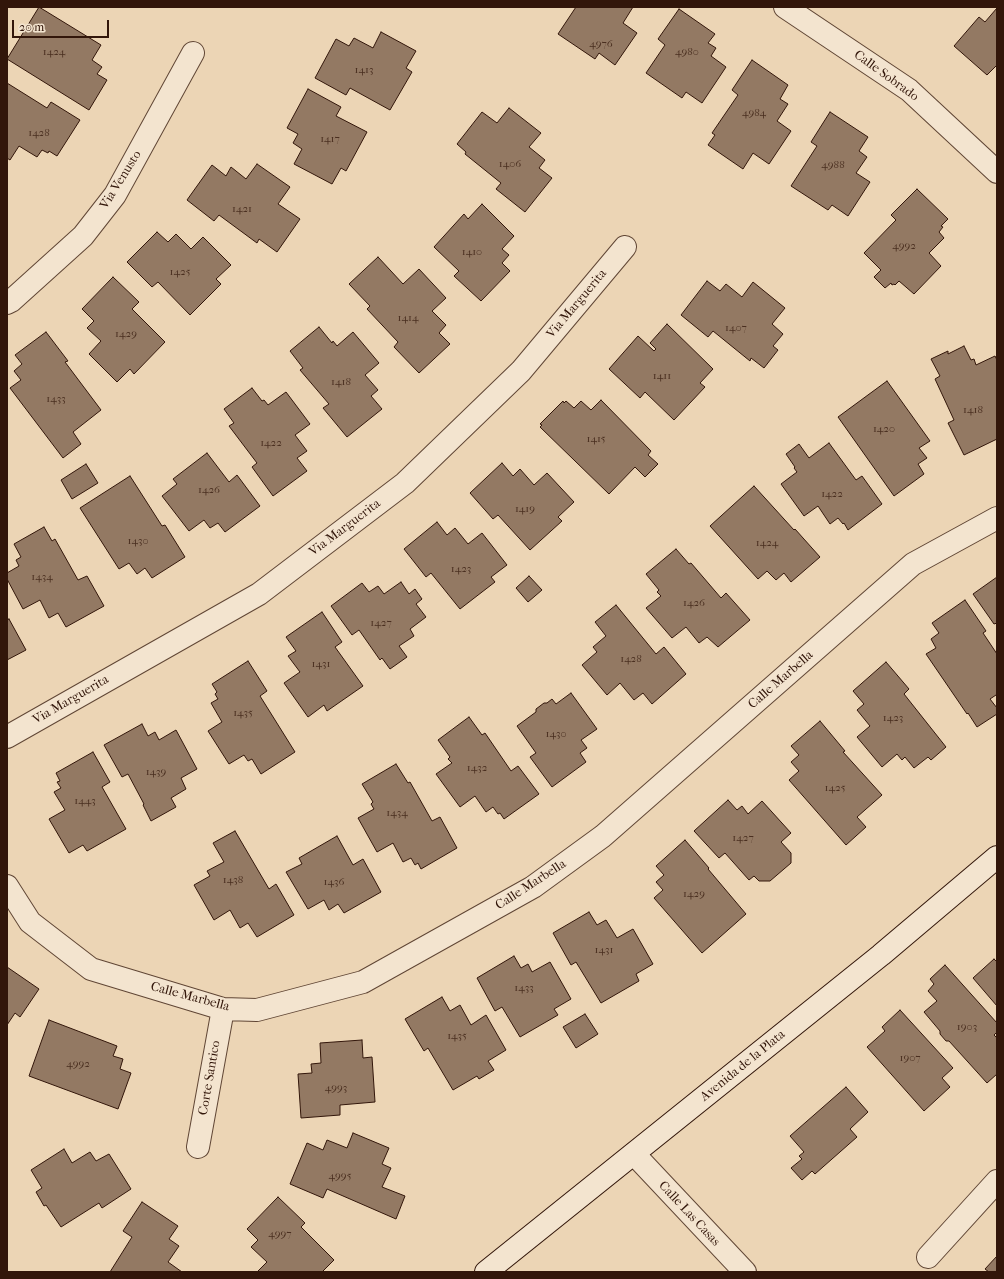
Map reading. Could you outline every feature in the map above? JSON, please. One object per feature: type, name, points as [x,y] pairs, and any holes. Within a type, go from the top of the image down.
[{"type":"street","name":"Calle Sobrado","points":[[785,7],[909,90],[997,172]]},
{"type":"street","name":"Via Venusto","points":[[7,303],[83,236],[114,196],[193,53]]},
{"type":"street","name":"Via Marguerita","points":[[7,737],[260,594],[405,483],[521,371],[625,247]]},
{"type":"street","name":"Calle Marbella","points":[[7,886],[30,922],[91,969],[223,1009],[257,1010],[364,982],[532,887],[603,836],[913,564],[997,518]]},
{"type":"street","name":"Avenida de la Plata","points":[[486,1272],[881,955],[997,857]]},
{"type":"street","name":"Corte Santico","points":[[198,1147],[223,1009]]},
{"type":"street","name":"Calle Las Casas","points":[[634,1154],[745,1272]]},
{"type":"street","points":[[928,1257],[997,1182]]},
{"type":"building","points":[[39,7],[101,45],[92,60],[102,67],[97,74],[107,80],[89,110],[7,59]]},
{"type":"building","points":[[576,7],[633,7],[623,23],[637,33],[615,65],[599,53],[595,59],[558,34]]},
{"type":"building","points":[[997,8],[997,65],[987,75],[954,46],[979,17],[985,22]]},
{"type":"building","points":[[679,9],[715,34],[708,43],[716,48],[711,56],[726,67],[702,103],[686,92],[682,98],[646,73],[665,45],[658,39]]},
{"type":"building","points":[[381,32],[416,51],[406,68],[412,72],[390,110],[350,88],[346,95],[315,78],[336,39],[349,46],[354,38],[373,48]]},
{"type":"building","points":[[752,60],[788,85],[780,99],[788,104],[777,121],[791,131],[769,164],[753,153],[743,169],[708,145],[715,135],[712,133],[738,95],[732,90]]},
{"type":"building","points":[[7,83],[47,108],[51,102],[80,120],[57,156],[49,151],[48,153],[42,150],[37,157],[19,146],[10,160],[7,158]]},
{"type":"building","points":[[308,89],[341,107],[336,116],[367,132],[346,171],[341,168],[332,184],[294,164],[302,149],[293,143],[298,134],[287,128]]},
{"type":"building","points":[[509,108],[541,133],[529,147],[545,160],[539,168],[552,178],[525,212],[496,189],[501,183],[465,154],[466,152],[457,144],[482,112],[497,123]]},
{"type":"building","points":[[830,112],[868,137],[859,151],[867,157],[856,173],[870,182],[848,216],[832,205],[828,210],[791,186],[817,146],[811,142]]},
{"type":"building","points":[[257,164],[290,187],[278,204],[300,219],[277,252],[259,239],[257,243],[219,215],[214,221],[187,200],[212,165],[226,176],[231,167],[246,179]]},
{"type":"building","points":[[917,189],[948,219],[941,226],[943,227],[939,232],[944,238],[929,253],[941,266],[914,294],[899,281],[895,285],[892,285],[891,283],[885,288],[874,277],[881,270],[864,253],[896,220],[891,215]]},
{"type":"building","points":[[482,204],[514,236],[502,249],[509,255],[502,263],[510,271],[481,301],[454,276],[459,271],[434,247],[464,214],[468,219]]},
{"type":"building","points":[[157,232],[168,242],[176,234],[191,249],[203,237],[231,265],[216,279],[221,284],[190,315],[158,282],[152,287],[127,262]]},
{"type":"building","points":[[378,257],[403,284],[419,269],[446,298],[432,311],[446,325],[439,333],[450,344],[419,373],[394,347],[398,342],[367,309],[370,306],[349,284]]},
{"type":"building","points":[[113,277],[139,302],[132,309],[165,342],[134,374],[130,369],[117,382],[89,354],[101,341],[87,328],[94,321],[82,309]]},
{"type":"building","points":[[707,281],[720,291],[726,284],[742,297],[753,282],[785,308],[772,324],[783,334],[773,346],[778,350],[764,368],[751,358],[750,361],[713,331],[708,337],[681,315]]},
{"type":"building","points":[[667,324],[713,369],[700,383],[705,387],[674,420],[645,392],[640,398],[609,369],[638,336],[654,351],[656,349],[650,343]]},
{"type":"building","points":[[319,327],[332,343],[333,341],[337,346],[353,332],[379,363],[365,375],[378,390],[371,396],[382,409],[347,437],[323,408],[329,404],[300,370],[303,368],[290,351]]},
{"type":"building","points":[[46,332],[68,361],[65,362],[101,410],[73,432],[81,444],[63,458],[10,388],[21,380],[14,371],[22,364],[15,355]]},
{"type":"building","points":[[964,346],[971,360],[974,359],[976,365],[995,356],[997,360],[997,439],[964,455],[948,423],[954,420],[935,379],[940,376],[931,359],[948,351],[948,354]]},
{"type":"building","points":[[887,381],[930,441],[919,448],[927,458],[918,464],[924,474],[894,496],[838,417]]},
{"type":"building","points":[[252,388],[262,401],[264,400],[268,405],[286,392],[310,424],[295,435],[307,451],[297,458],[307,471],[273,496],[252,467],[257,463],[229,426],[234,423],[224,409]]},
{"type":"building","points":[[601,400],[651,451],[648,455],[658,464],[645,477],[635,467],[609,494],[540,427],[542,425],[540,424],[563,401],[564,403],[566,401],[574,408],[581,401],[591,410]]},
{"type":"building","points":[[829,443],[856,480],[862,476],[882,504],[848,530],[844,523],[843,524],[838,518],[830,524],[818,506],[804,516],[781,484],[797,472],[786,454],[799,444],[809,458]]},
{"type":"building","points":[[207,453],[229,482],[237,475],[260,506],[225,532],[218,523],[210,528],[204,520],[189,531],[162,496],[177,484],[173,479]]},
{"type":"building","points":[[502,463],[513,476],[520,469],[534,485],[547,473],[574,502],[558,517],[562,521],[530,550],[498,515],[493,519],[470,493]]},
{"type":"building","points":[[86,464],[98,483],[72,499],[61,480]]},
{"type":"building","points":[[130,476],[162,526],[165,525],[185,557],[152,578],[145,568],[137,574],[129,563],[119,569],[80,508]]},
{"type":"building","points":[[754,486],[820,557],[791,582],[784,573],[776,580],[767,571],[758,579],[710,526]]},
{"type":"building","points":[[437,522],[447,535],[455,528],[468,544],[482,533],[507,565],[491,577],[495,582],[460,609],[431,573],[426,577],[404,549]]},
{"type":"building","points":[[44,527],[52,541],[55,539],[78,580],[87,576],[104,606],[66,627],[58,613],[49,618],[40,600],[23,609],[7,579],[7,573],[19,566],[16,560],[21,557],[14,544]]},
{"type":"building","points":[[676,549],[689,564],[691,563],[721,598],[726,593],[750,620],[718,647],[707,637],[699,643],[686,627],[672,638],[646,608],[661,596],[657,592],[659,590],[646,574]]},
{"type":"building","points":[[529,576],[542,590],[528,602],[516,588]]},
{"type":"building","points":[[997,577],[997,623],[994,624],[973,594]]},
{"type":"building","points":[[401,582],[409,594],[415,589],[422,599],[416,604],[426,617],[410,629],[414,636],[399,646],[407,657],[390,669],[382,658],[380,660],[359,630],[352,635],[331,606],[362,583],[369,592],[378,586],[384,594]]},
{"type":"building","points":[[965,600],[986,631],[983,633],[997,654],[997,696],[996,695],[990,699],[997,708],[997,714],[977,727],[926,654],[936,648],[931,639],[939,633],[932,623]]},
{"type":"building","points":[[616,605],[656,654],[664,647],[686,674],[652,704],[643,693],[634,700],[620,683],[607,695],[582,665],[597,652],[593,647],[606,636],[595,622]]},
{"type":"building","points":[[322,612],[342,642],[335,647],[363,686],[327,711],[324,705],[308,717],[284,683],[300,672],[288,656],[296,651],[286,637]]},
{"type":"building","points":[[9,619],[26,650],[7,660],[7,620]]},
{"type":"building","points":[[248,661],[267,691],[260,696],[295,752],[261,774],[252,759],[248,761],[244,755],[229,764],[208,731],[222,722],[211,703],[218,699],[215,694],[217,692],[212,684]]},
{"type":"building","points":[[886,662],[909,689],[904,694],[946,747],[931,760],[928,757],[914,768],[905,757],[902,760],[897,754],[882,767],[857,737],[870,726],[857,710],[864,704],[853,691]]},
{"type":"building","points":[[571,693],[597,729],[581,740],[587,748],[580,753],[586,762],[552,787],[530,757],[536,753],[517,726],[536,712],[536,709],[544,703],[547,703],[552,699],[556,704]]},
{"type":"building","points":[[469,717],[482,735],[485,733],[511,771],[518,766],[539,794],[504,819],[493,807],[486,812],[475,796],[460,807],[436,774],[452,763],[448,759],[450,757],[438,740]]},
{"type":"building","points":[[820,721],[845,751],[843,752],[882,795],[857,817],[866,827],[846,845],[789,780],[799,771],[791,762],[799,755],[791,746]]},
{"type":"building","points":[[142,724],[148,736],[155,732],[159,740],[176,730],[197,769],[181,778],[186,789],[171,798],[176,807],[151,821],[128,774],[122,777],[104,745]]},
{"type":"building","points":[[93,752],[110,782],[102,787],[126,829],[87,851],[83,845],[69,853],[49,819],[65,810],[54,792],[61,788],[57,782],[60,781],[56,773]]},
{"type":"building","points":[[396,764],[408,783],[410,782],[432,821],[440,817],[457,848],[421,869],[418,863],[415,865],[411,858],[403,862],[393,843],[377,852],[358,818],[374,809],[371,804],[373,802],[362,784]]},
{"type":"building","points":[[728,800],[737,810],[742,806],[748,814],[762,801],[791,833],[781,842],[791,853],[791,863],[770,881],[759,881],[754,876],[749,880],[725,853],[719,858],[694,831]]},
{"type":"building","points":[[235,831],[269,889],[276,884],[294,915],[257,937],[248,923],[240,928],[230,910],[214,920],[194,885],[210,876],[207,871],[224,862],[213,843]]},
{"type":"building","points":[[337,836],[353,865],[363,859],[381,892],[344,913],[338,904],[329,910],[324,900],[308,909],[286,872],[302,864],[299,858]]},
{"type":"building","points":[[685,840],[746,914],[702,953],[654,898],[663,890],[656,882],[664,875],[656,866]]},
{"type":"building","points":[[589,912],[597,925],[606,920],[617,938],[633,929],[653,964],[636,974],[639,981],[601,1003],[576,962],[571,965],[553,933]]},
{"type":"building","points":[[514,956],[521,968],[528,964],[532,972],[550,962],[571,999],[554,1009],[558,1015],[520,1037],[502,1007],[495,1011],[477,978]]},
{"type":"building","points":[[994,959],[997,962],[997,1006],[973,978]]},
{"type":"building","points":[[945,965],[997,1023],[997,1032],[994,1035],[997,1038],[997,1074],[987,1083],[949,1041],[946,1041],[940,1034],[940,1031],[924,1012],[937,1001],[928,991],[934,984],[930,979]]},
{"type":"building","points":[[7,967],[39,989],[20,1017],[15,1013],[7,1025]]},
{"type":"building","points":[[442,997],[450,1011],[460,1005],[471,1025],[486,1015],[506,1050],[488,1061],[494,1070],[479,1079],[477,1076],[453,1090],[428,1048],[424,1051],[405,1019]]},
{"type":"building","points":[[900,1010],[953,1068],[942,1078],[950,1087],[924,1111],[867,1047],[885,1031],[882,1027]]},
{"type":"building","points":[[585,1014],[598,1034],[576,1048],[563,1027]]},
{"type":"building","points":[[49,1020],[117,1046],[113,1056],[123,1059],[120,1069],[131,1073],[118,1109],[29,1076]]},
{"type":"building","points":[[362,1040],[363,1058],[372,1057],[375,1102],[340,1105],[340,1115],[301,1118],[298,1074],[312,1073],[311,1064],[321,1063],[320,1043]]},
{"type":"building","points":[[846,1087],[868,1112],[850,1129],[857,1137],[815,1174],[812,1171],[802,1180],[791,1168],[802,1159],[799,1156],[804,1152],[790,1136]]},
{"type":"building","points":[[353,1133],[389,1148],[382,1164],[391,1168],[382,1187],[405,1196],[396,1219],[327,1189],[323,1198],[290,1184],[307,1143],[323,1150],[327,1140],[347,1148]]},
{"type":"building","points":[[64,1149],[72,1163],[90,1152],[96,1161],[109,1154],[131,1189],[102,1208],[99,1203],[61,1227],[46,1205],[44,1206],[36,1192],[42,1188],[31,1170]]},
{"type":"building","points":[[278,1197],[305,1223],[301,1227],[334,1260],[322,1272],[257,1272],[267,1262],[251,1247],[258,1240],[247,1229]]},
{"type":"building","points":[[142,1202],[178,1226],[169,1239],[179,1246],[168,1262],[182,1272],[110,1272],[132,1237],[123,1231]]},
{"type":"building","points":[[997,1256],[997,1272],[989,1272],[985,1269]]}]
